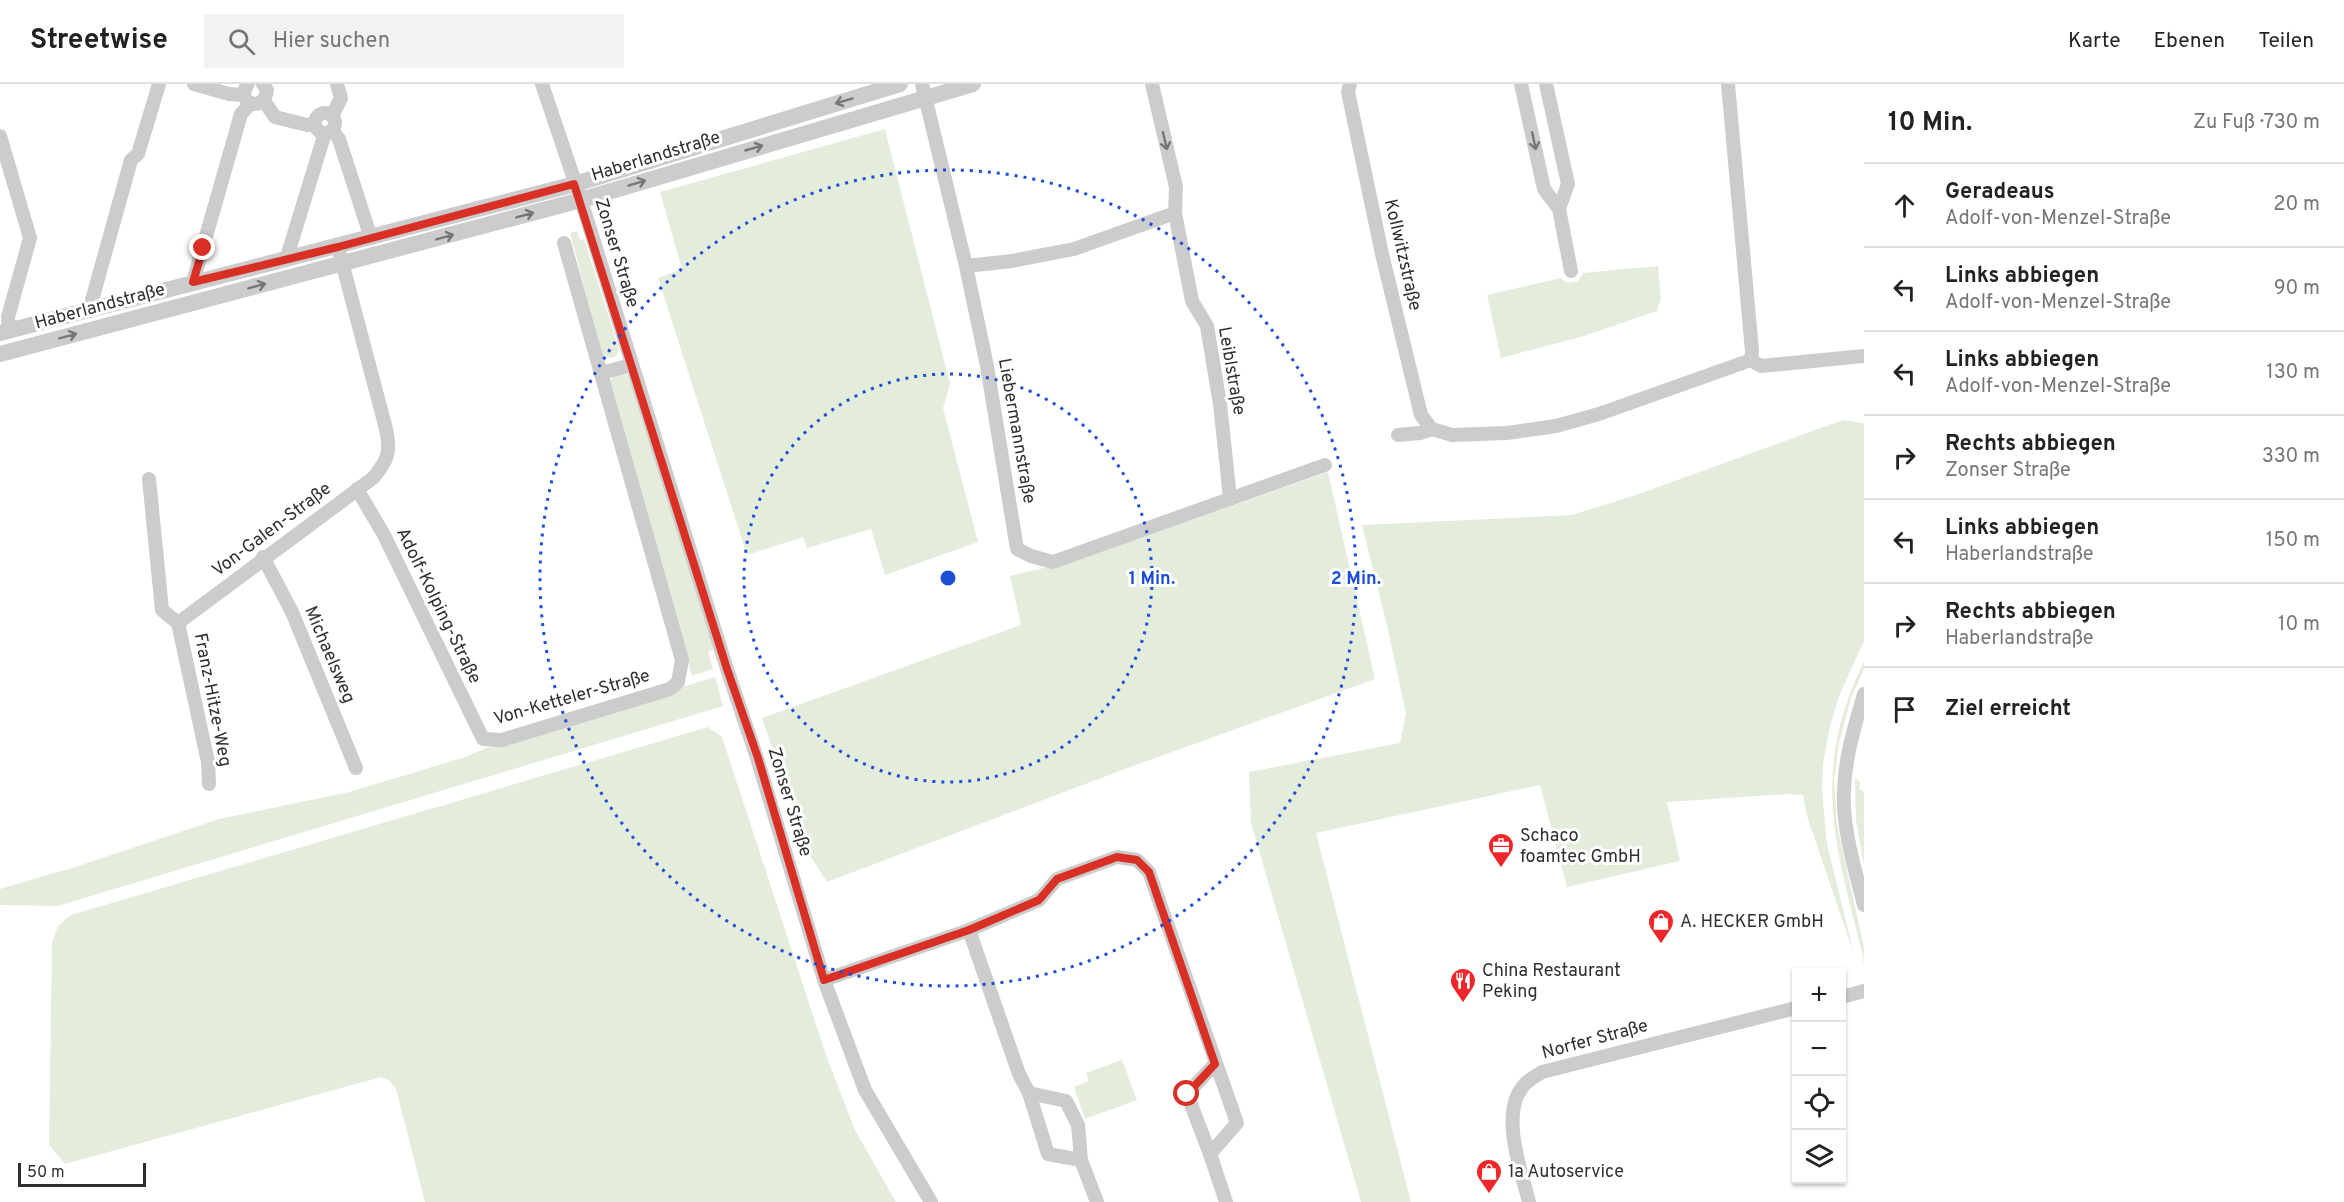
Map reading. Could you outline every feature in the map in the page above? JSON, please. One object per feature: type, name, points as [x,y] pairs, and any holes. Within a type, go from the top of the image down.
[{"type":"street","name":"Haberlandstraße","points":[[89,311],[131,160],[138,154],[159,84]]},
{"type":"street","points":[[194,84],[229,94],[252,96],[267,90],[263,84]]},
{"type":"street","points":[[286,260],[326,126],[341,98],[337,84]]},
{"type":"street","name":"Zonser Straße","points":[[542,84],[758,758],[824,980],[865,1090],[931,1202]]},
{"type":"street","name":"Haberlandstraße","points":[[4,332],[574,184],[900,84]]},
{"type":"street","name":"Haberlandstraße","points":[[0,354],[581,200],[924,91],[973,84]]},
{"type":"street","name":"Leiblstraße","points":[[1152,84],[1176,187],[1175,213],[1192,301],[1207,326],[1220,404],[1230,498]]},
{"type":"street","name":"Kollwitzstraße","points":[[1350,84],[1348,92],[1382,254],[1421,415],[1432,429]]},
{"type":"street","points":[[1521,84],[1545,189],[1559,209],[1571,272]]},
{"type":"street","points":[[1546,84],[1568,184],[1559,209]]},
{"type":"street","points":[[1728,84],[1751,360]]},
{"type":"street","name":"Liebermannstraße","points":[[924,91],[966,266],[987,366],[1017,549],[1031,556],[1053,562],[1230,498]]},
{"type":"street","points":[[252,96],[275,117],[307,125],[326,126],[339,139],[371,238]]},
{"type":"street","points":[[193,282],[242,114],[252,96]]},
{"type":"street","points":[[0,136],[30,238],[4,332]]},
{"type":"street","points":[[966,266],[1012,261],[1074,249],[1175,213]]},
{"type":"street","points":[[564,243],[601,373],[631,365]]},
{"type":"street","points":[[338,247],[342,264]]},
{"type":"street","name":"Von-Galen-Straße","points":[[178,623],[373,478],[385,464],[389,446],[386,429],[342,264]]},
{"type":"street","points":[[1751,360],[1761,366],[1864,356]]},
{"type":"street","points":[[1398,435],[1420,433],[1432,429],[1452,435],[1507,433],[1556,426],[1599,414],[1751,360]]},
{"type":"street","name":"Von-Ketteler-Straße","points":[[483,740],[502,740],[670,689],[678,682],[682,660],[601,373]]},
{"type":"street","points":[[1230,498],[1325,465]]},
{"type":"street","points":[[149,479],[162,610],[178,623]]},
{"type":"street","name":"Adolf-Kolping-Straße","points":[[357,489],[384,535],[483,740]]},
{"type":"street","name":"Michaelsweg","points":[[264,557],[292,612],[356,768]]},
{"type":"street","name":"Franz-Hitze-Weg","points":[[178,623],[208,762],[209,784]]},
{"type":"street","points":[[1864,694],[1851,739],[1844,791],[1847,830],[1864,905]]},
{"type":"street","points":[[824,980],[969,930],[1039,900],[1057,879],[1117,857],[1137,860],[1149,872],[1236,1123],[1210,1154]]},
{"type":"street","points":[[969,930],[1019,1074],[1029,1093],[1048,1154],[1082,1160]]},
{"type":"street","points":[[1846,996],[1864,991]]},
{"type":"street","name":"Norfer Straße","points":[[1528,1202],[1514,1141],[1512,1114],[1517,1096],[1525,1084],[1542,1072],[1792,1009]]},
{"type":"street","points":[[1215,1064],[1187,1094],[1226,1202]]},
{"type":"street","points":[[1029,1093],[1066,1101],[1078,1125],[1082,1160],[1097,1202]]},
{"type":"green space","points":[[885,129],[950,384],[943,408],[978,542],[885,575],[871,529],[807,548],[803,537],[747,555],[658,278],[682,269],[660,192]]},
{"type":"green space","points":[[577,231],[580,240],[584,239],[618,346],[615,357],[608,358],[602,355],[570,233]]},
{"type":"green space","points":[[1658,266],[1661,298],[1657,311],[1584,336],[1501,358],[1487,295],[1561,278],[1571,283],[1578,281],[1583,273]]},
{"type":"green space","points":[[623,372],[629,377],[714,649],[708,651],[713,669],[692,676],[610,380]]},
{"type":"green space","points":[[1843,420],[1864,423],[1864,641],[1839,696],[1830,726],[1823,764],[1822,789],[1827,844],[1854,954],[1807,816],[1803,795],[1667,802],[1680,861],[1567,887],[1540,785],[1316,833],[1411,1202],[1361,1202],[1251,823],[1249,772],[1400,743],[1406,714],[1362,525],[1572,515],[1636,495]]},
{"type":"green space","points":[[1328,472],[1375,679],[1133,766],[827,882],[807,851],[762,718],[1021,625],[1010,576],[1082,559]]},
{"type":"green space","points":[[1864,661],[1864,669],[1851,698],[1839,743],[1834,780],[1837,825],[1864,947],[1863,968],[1862,952],[1836,840],[1833,772],[1837,737],[1848,700]]},
{"type":"green space","points":[[715,677],[723,706],[58,906],[0,905],[0,889],[78,866],[219,819],[349,792]]},
{"type":"green space","points":[[708,727],[722,737],[827,1058],[855,1130],[896,1202],[425,1202],[396,1089],[390,1081],[381,1077],[65,1164],[49,1145],[52,942],[58,926],[71,915]]},
{"type":"green space","points":[[1855,778],[1860,782],[1859,789],[1864,792],[1864,865],[1856,820]]},
{"type":"green space","points":[[1122,1060],[1137,1100],[1085,1119],[1074,1087],[1089,1081],[1086,1073]]},
{"type":"place","name":"Schaco foamtec GmbH","points":[[1501,869]]},
{"type":"place","name":"A. HECKER GmbH","points":[[1661,945]]},
{"type":"place","name":"China Restaurant Peking","points":[[1463,1004]]},
{"type":"place","name":"1a Autoservice","points":[[1489,1195]]},
{"type":"route","points":[[203,248],[193,282],[338,247],[574,184],[581,200],[727,669],[758,758],[824,980],[969,930],[1039,900],[1057,879],[1117,857],[1137,860],[1149,872],[1215,1064],[1187,1094]]}]
